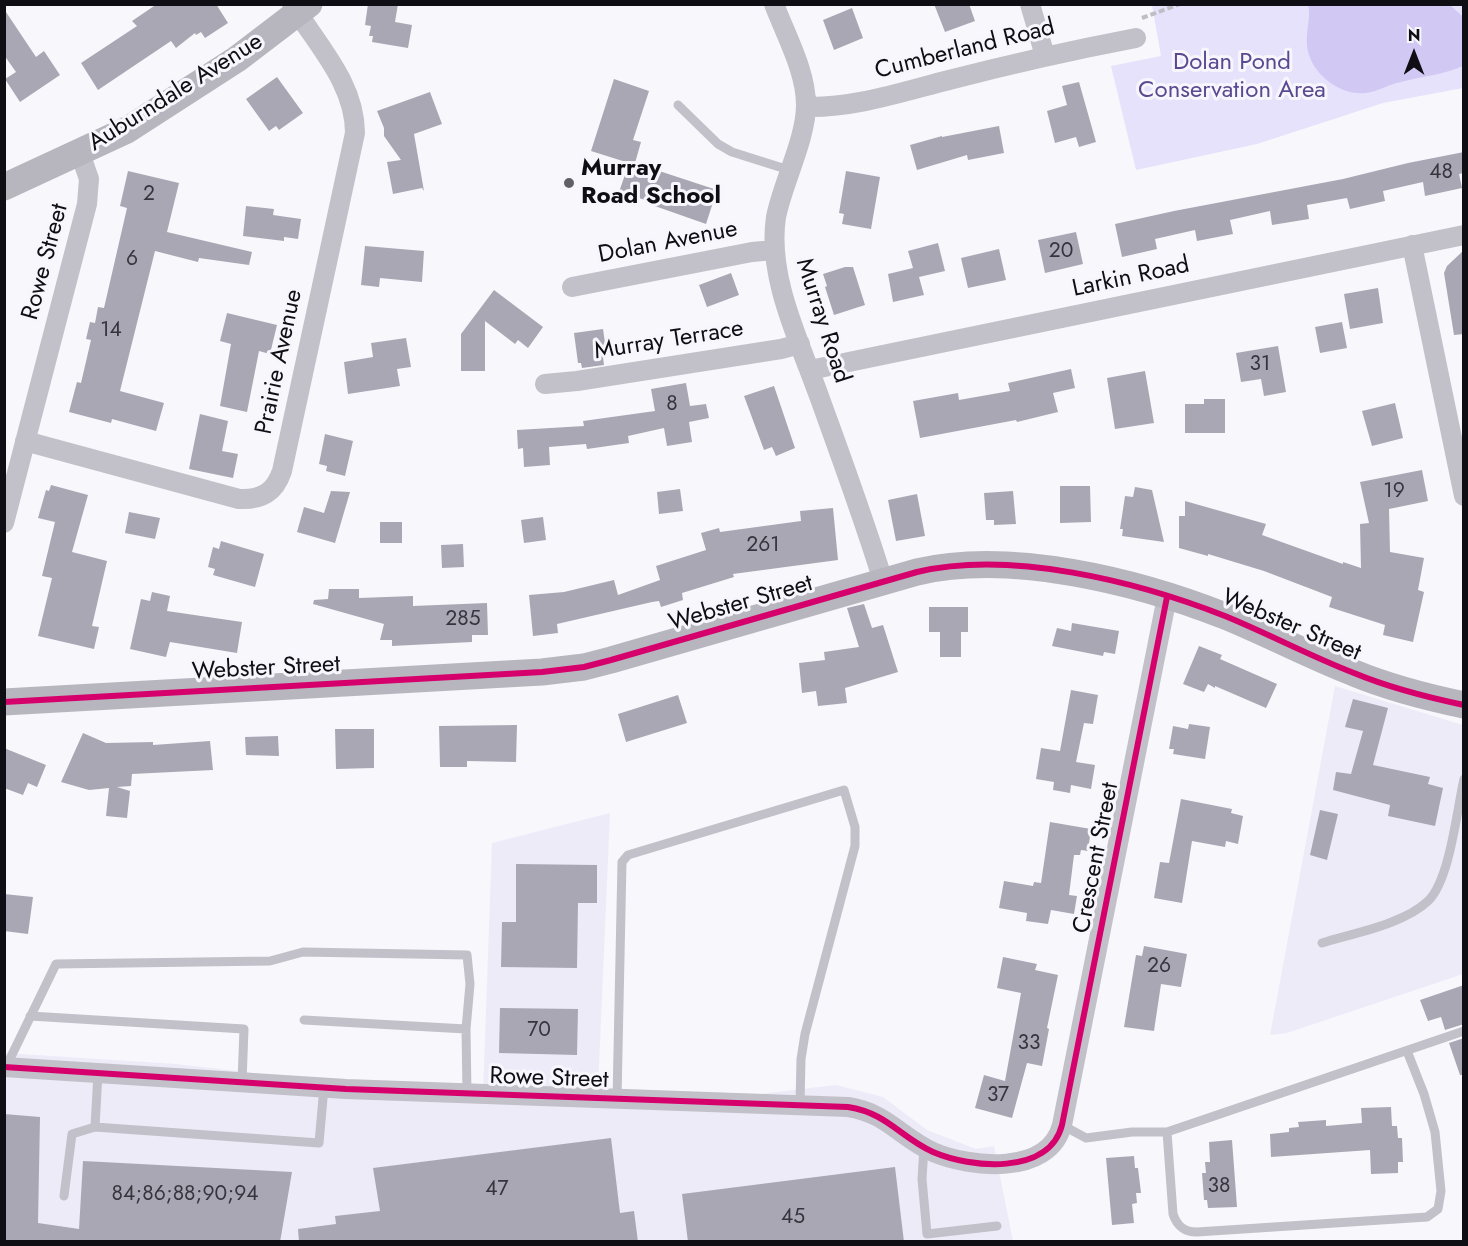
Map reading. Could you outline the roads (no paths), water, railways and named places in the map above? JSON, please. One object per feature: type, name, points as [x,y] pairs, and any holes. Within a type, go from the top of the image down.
[{"type":"street","name":"Murray Road","points":[[774,4],[801,77],[806,107],[776,217],[774,250],[781,286],[800,344],[866,526],[883,581]]},
{"type":"street","points":[[1030,4],[1045,56]]},
{"type":"street","name":"Auburndale Avenue","points":[[5,185],[111,139],[153,114],[237,59],[300,8]]},
{"type":"street","name":"Prairie Avenue","points":[[25,441],[231,497],[256,498],[264,496],[275,486],[282,471],[355,133],[352,104],[344,85],[300,8]]},
{"type":"street","name":"Cumberland Road","points":[[806,107],[827,107],[861,102],[1045,56],[1137,28]]},
{"type":"street","name":"Rowe Street","points":[[4,523],[87,204],[89,179],[80,153]]},
{"type":"street","name":"Larkin Road","points":[[810,370],[1464,235]]},
{"type":"street","points":[[1412,245],[1464,496]]},
{"type":"street","name":"Dolan Avenue","points":[[572,287],[752,252],[774,250]]},
{"type":"street","name":"Murray Terrace","points":[[545,384],[770,351],[800,344]]},
{"type":"street","name":"Webster Street","points":[[4,702],[570,669],[627,656],[883,581],[946,566],[998,565],[1098,578],[1167,597],[1223,616],[1378,683],[1424,697],[1464,705]]},
{"type":"street","name":"Crescent Street","points":[[1062,1125],[1167,597]]},
{"type":"street","name":"Rowe Street","points":[[5,1067],[467,1094],[848,1107],[869,1112],[887,1121],[924,1148],[945,1156],[991,1163],[1015,1162],[1033,1158],[1047,1151],[1056,1140],[1062,1125]]},
{"type":"lane","points":[[678,105],[718,144],[732,152],[789,170]]},
{"type":"lane","points":[[1322,943],[1396,920],[1429,900],[1437,890],[1446,865],[1464,778]]},
{"type":"lane","points":[[617,1099],[622,862],[624,858],[844,790],[855,827],[855,846],[805,1034],[801,1059],[800,1105]]},
{"type":"lane","points":[[5,1067],[56,964],[270,961],[303,952],[467,955],[470,984],[466,1029],[467,1094]]},
{"type":"lane","points":[[30,1016],[244,1029],[242,1082]]},
{"type":"lane","points":[[304,1020],[466,1029]]},
{"type":"lane","points":[[1062,1125],[1080,1136],[1093,1138],[1132,1132],[1167,1132],[1464,1031]]},
{"type":"lane","points":[[1167,1132],[1173,1214],[1178,1224],[1186,1231],[1427,1216],[1438,1209],[1440,1200],[1435,1132],[1424,1094],[1407,1051]]},
{"type":"lane","points":[[95,1127],[98,1073]]},
{"type":"lane","points":[[64,1196],[72,1134],[95,1127],[319,1143],[324,1087]]},
{"type":"lane","points":[[924,1148],[922,1179],[927,1234],[997,1226]]},
{"type":"place","name":"Murray Road School","points":[[569,183]]},
{"type":"park label","name":"Dolan Pond Conservation Area","points":[[1232,77]]}]
